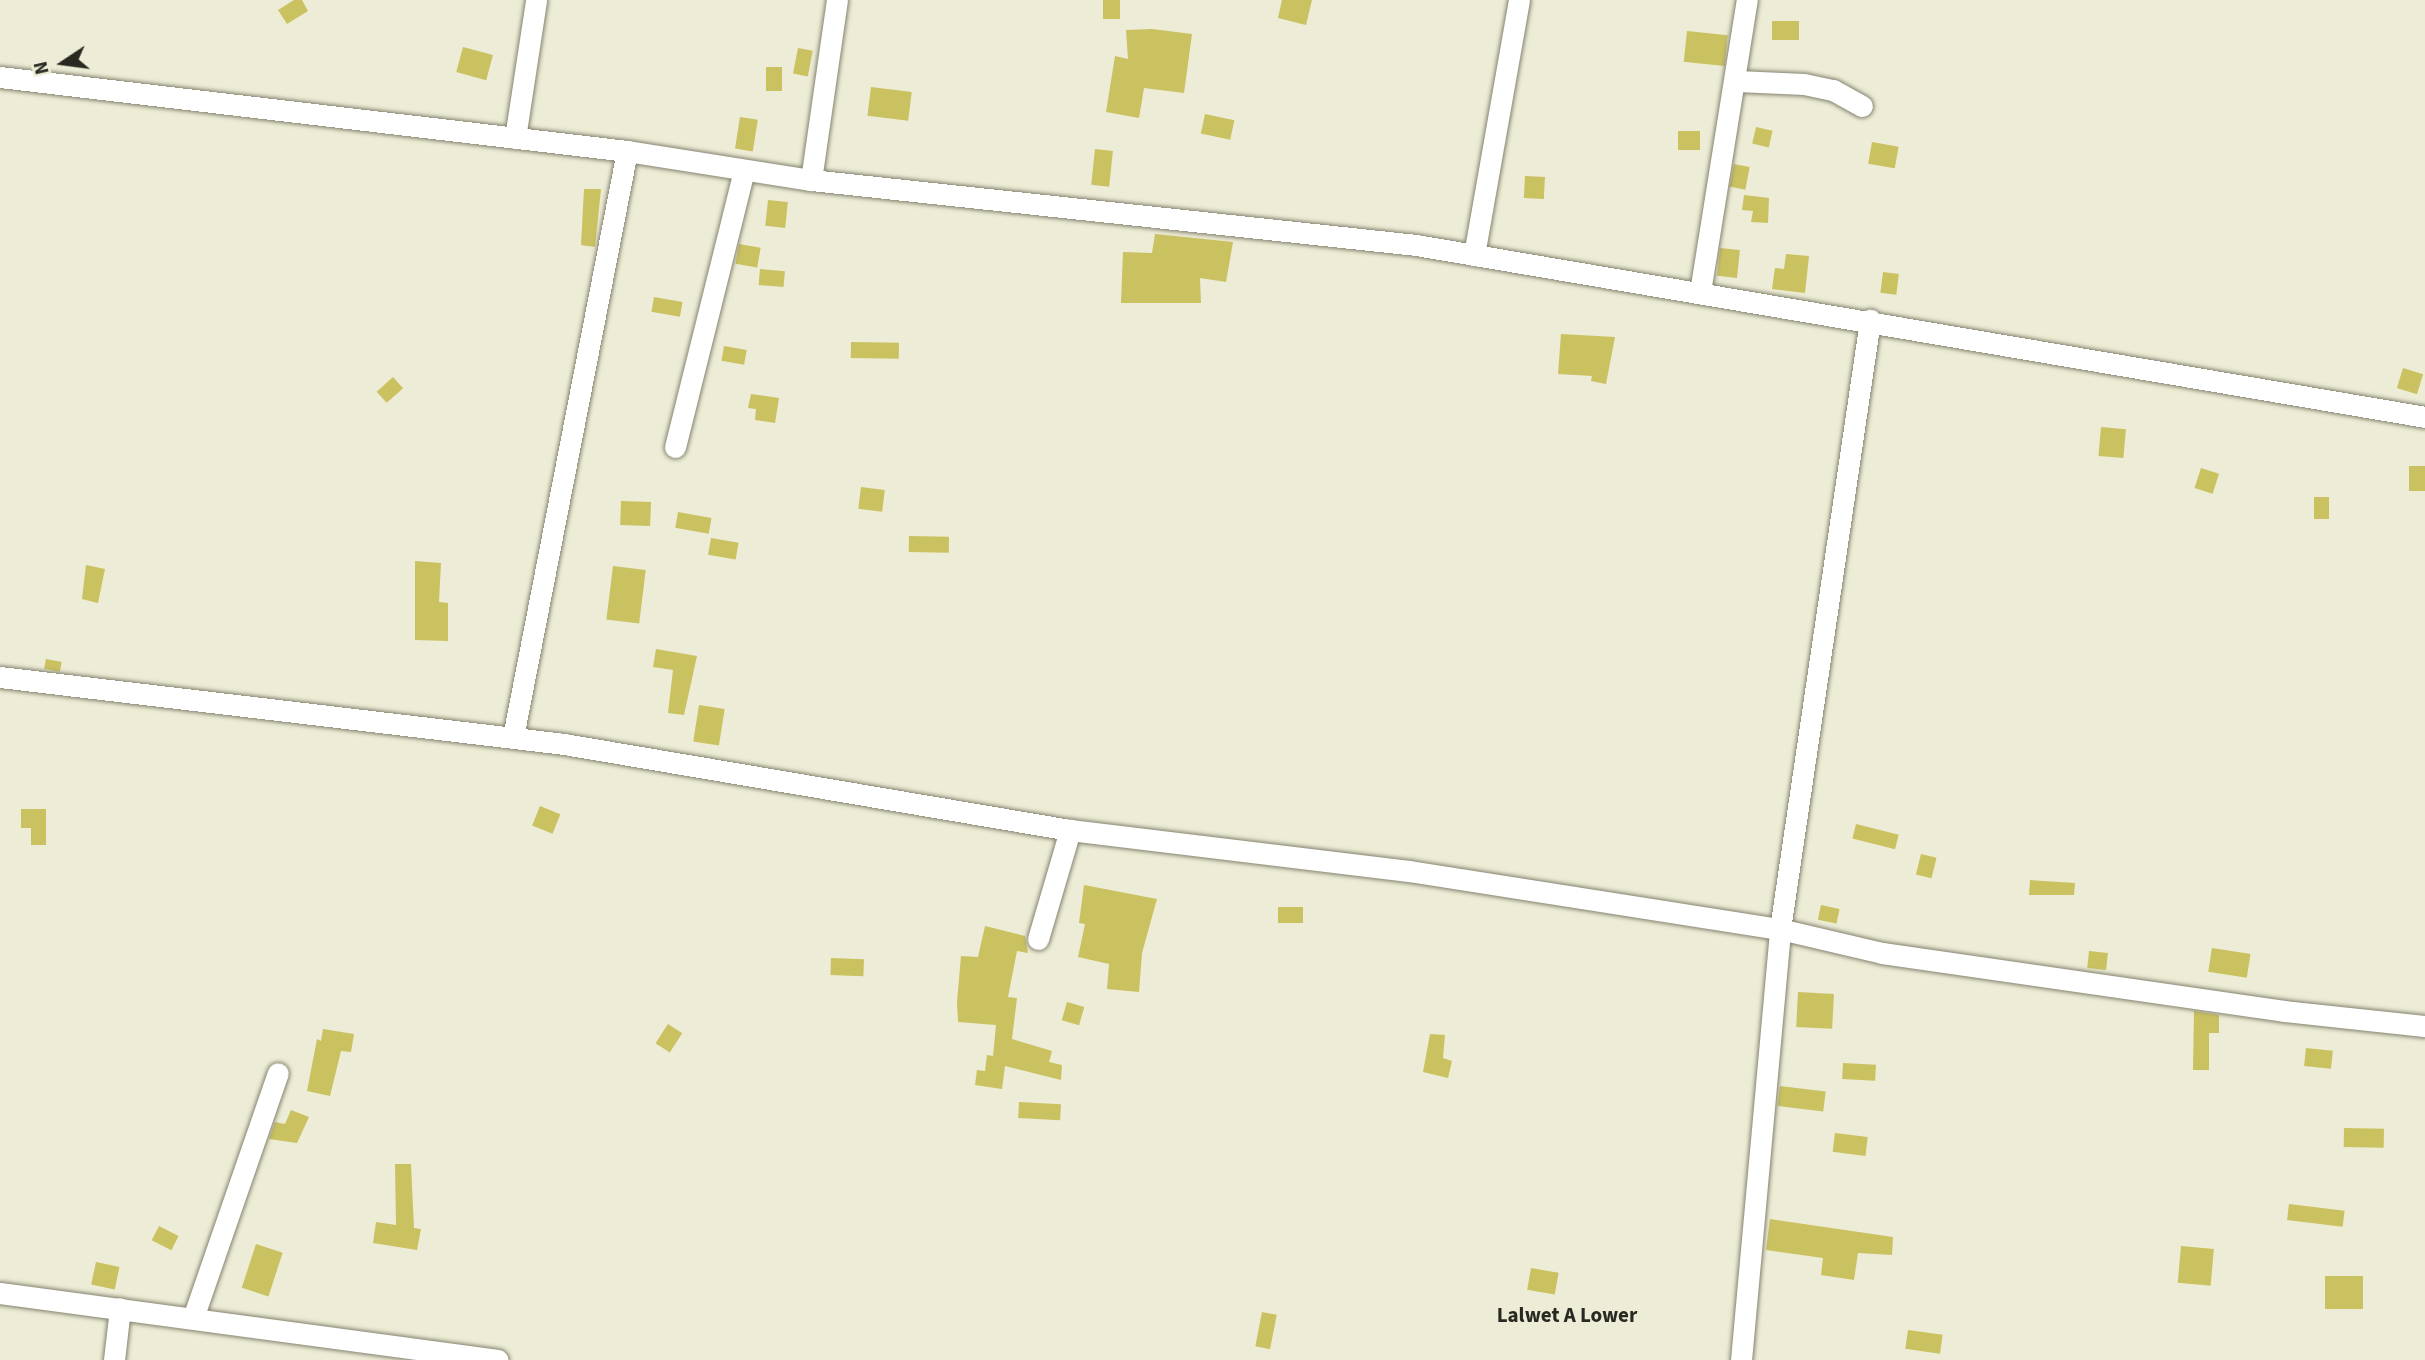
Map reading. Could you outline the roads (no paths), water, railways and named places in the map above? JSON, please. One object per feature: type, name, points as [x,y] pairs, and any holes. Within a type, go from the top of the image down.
[{"type":"street","points":[[516,138],[536,0]]},
{"type":"street","points":[[811,180],[837,0]]},
{"type":"street","points":[[1474,255],[1519,0]]},
{"type":"street","points":[[1700,292],[1737,80],[1747,0]]},
{"type":"street","points":[[0,77],[627,151],[811,180],[1474,255],[1870,320],[2425,418]]},
{"type":"street","points":[[1737,80],[1804,83],[1833,90],[1862,106]]},
{"type":"street","points":[[513,737],[627,151]]},
{"type":"street","points":[[675,447],[744,171]]},
{"type":"street","points":[[1741,1360],[1780,929],[1870,320]]},
{"type":"street","points":[[0,677],[513,737],[1070,830],[1409,870],[1780,929],[1882,953],[2284,1011],[2425,1026]]},
{"type":"street","points":[[1038,939],[1070,830]]},
{"type":"street","points":[[193,1318],[278,1073]]},
{"type":"street","points":[[0,1293],[498,1360]]},
{"type":"street","points":[[114,1360],[120,1308]]},
{"type":"district","name":"Lalwet A Lower","points":[[1567,1315]]}]
